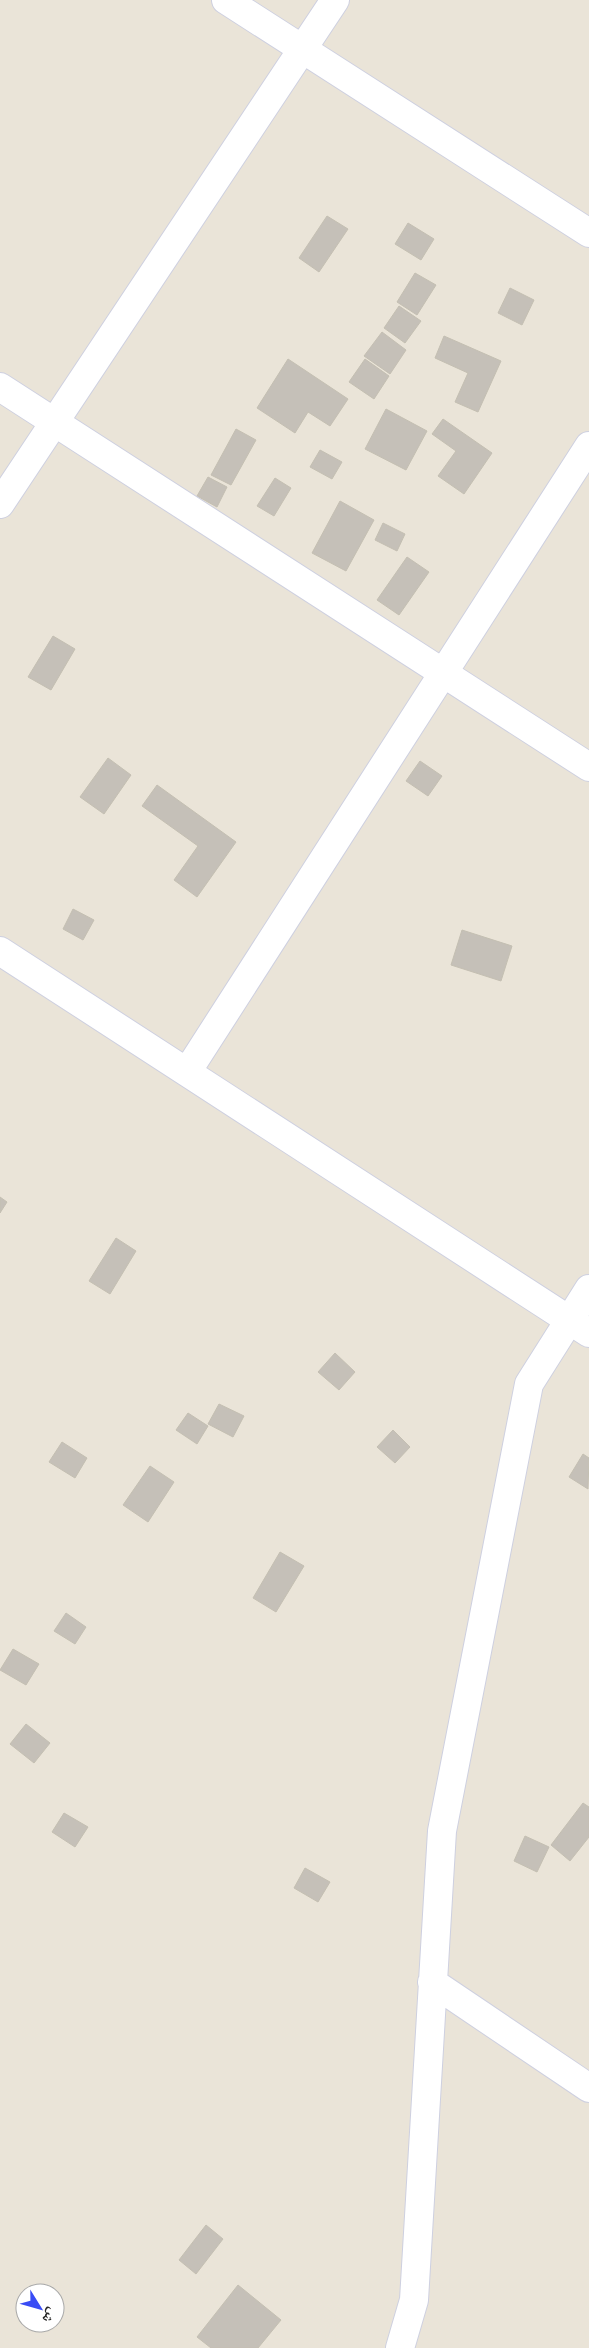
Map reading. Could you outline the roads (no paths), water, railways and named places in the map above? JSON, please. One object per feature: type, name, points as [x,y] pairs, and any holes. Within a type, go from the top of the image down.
[{"type":"street","points":[[226,0],[589,233]]},
{"type":"street","points":[[0,504],[335,0]]},
{"type":"street","points":[[0,387],[589,767]]},
{"type":"street","points":[[187,1072],[589,446]]},
{"type":"street","points":[[0,951],[579,1327]]},
{"type":"street","points":[[400,2348],[414,2300],[442,1831],[529,1384],[579,1327],[589,1289]]},
{"type":"street","points":[[432,1982],[589,2088]]}]
